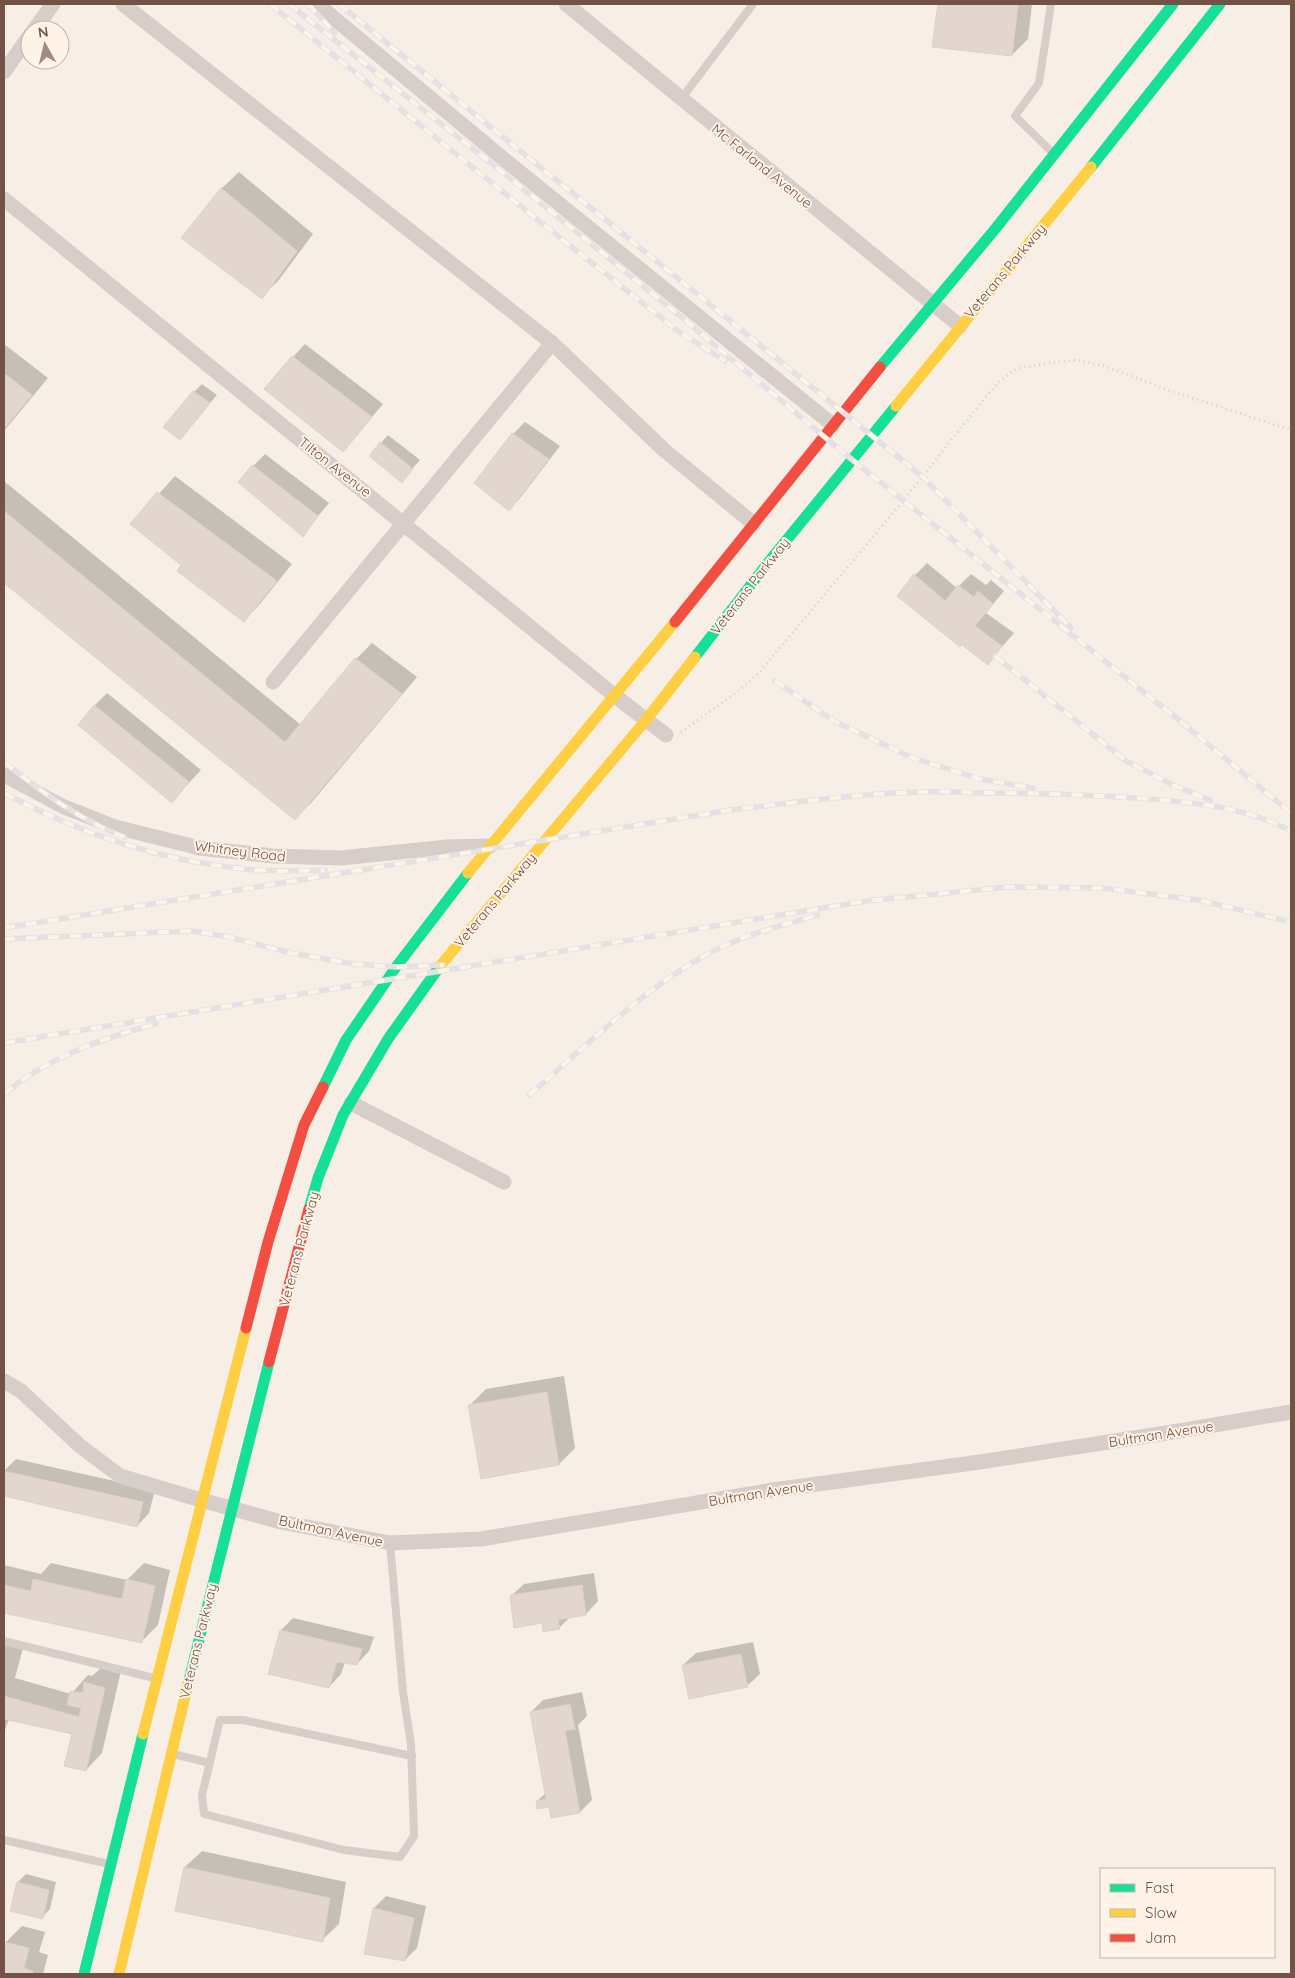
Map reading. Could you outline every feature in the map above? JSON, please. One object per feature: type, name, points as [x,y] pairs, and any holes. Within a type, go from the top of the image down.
[{"type":"main road","points":[[84,1974],[156,1679],[268,1242],[304,1125],[346,1040],[396,967],[490,846],[615,696],[933,304],[1173,4]]},
{"type":"main road","name":"Veterans Parkway","points":[[119,1974],[170,1754],[295,1260],[318,1178],[343,1115],[388,1039],[434,972],[646,720],[767,564],[1117,135],[1220,4]]},
{"type":"street","points":[[41,20],[53,4]]},
{"type":"street","points":[[123,4],[552,343],[664,450],[754,524]]},
{"type":"street","points":[[317,4],[833,425]]},
{"type":"street","name":"Mc Farland Avenue","points":[[566,4],[960,326]]},
{"type":"street","points":[[4,72],[20,49]]},
{"type":"street","name":"Tilton Avenue","points":[[4,199],[405,523],[615,696],[666,734]]},
{"type":"street","points":[[274,682],[552,343]]},
{"type":"street","name":"Whitney Road","points":[[4,775],[62,806],[115,827],[200,848],[273,856],[341,858],[447,847],[490,846]]},
{"type":"street","points":[[351,1103],[504,1182]]},
{"type":"street","name":"Bultman Avenue","points":[[4,1381],[21,1391],[80,1446],[120,1476],[281,1522],[390,1543],[481,1539],[773,1490],[980,1462],[1291,1412]]},
{"type":"lane","points":[[681,99],[753,4]]},
{"type":"lane","points":[[1051,4],[1039,83],[1015,116],[1054,154]]},
{"type":"lane","points":[[390,1543],[396,1624],[412,1756],[414,1836],[400,1857],[344,1850],[204,1814],[202,1795],[220,1720],[243,1720],[412,1756]]},
{"type":"lane","points":[[4,1641],[156,1679]]},
{"type":"lane","points":[[170,1754],[210,1763]]},
{"type":"lane","points":[[4,1840],[111,1864]]},
{"type":"path","points":[[666,734],[680,733],[737,692],[758,674],[904,500],[983,400],[999,382],[1016,369],[1046,363],[1077,360],[1104,366],[1171,391],[1291,430]]},
{"type":"building","points":[[938,4],[1018,4],[1012,56],[932,47]]},
{"type":"building","points":[[221,188],[297,251],[262,299],[181,238]]},
{"type":"building","points":[[292,356],[372,417],[343,452],[264,389]]},
{"type":"building","points":[[4,373],[32,395],[4,429]]},
{"type":"building","points":[[193,391],[210,403],[180,440],[163,427]]},
{"type":"building","points":[[512,433],[549,459],[509,511],[474,483]]},
{"type":"building","points":[[380,442],[413,469],[402,483],[369,456]]},
{"type":"building","points":[[252,465],[318,516],[303,537],[238,482]]},
{"type":"building","points":[[157,492],[277,581],[244,622],[177,571],[181,565],[130,524]]},
{"type":"building","points":[[4,511],[285,742],[355,658],[402,694],[295,820],[4,583]]},
{"type":"building","points":[[914,574],[945,601],[958,585],[974,597],[978,591],[993,604],[975,626],[1002,646],[988,665],[962,645],[960,647],[897,596]]},
{"type":"building","points":[[94,705],[189,782],[172,803],[78,725]]},
{"type":"building","points":[[547,1392],[559,1465],[481,1479],[468,1405]]},
{"type":"building","points":[[4,1471],[143,1502],[137,1527],[4,1496]]},
{"type":"building","points":[[33,1579],[122,1599],[126,1579],[155,1586],[142,1643],[4,1613],[4,1585],[31,1591]]},
{"type":"building","points":[[582,1585],[586,1615],[558,1620],[560,1629],[543,1632],[542,1623],[514,1628],[510,1595]]},
{"type":"building","points":[[280,1630],[362,1649],[357,1665],[337,1662],[329,1688],[268,1674]]},
{"type":"building","points":[[741,1654],[748,1687],[689,1699],[682,1665]]},
{"type":"building","points":[[84,1682],[105,1688],[86,1771],[64,1766],[72,1734],[4,1719],[4,1696],[79,1717],[81,1708],[67,1705],[70,1691],[83,1693]]},
{"type":"building","points":[[570,1704],[575,1729],[565,1731],[580,1813],[551,1818],[549,1807],[537,1809],[536,1801],[546,1799],[530,1712]]},
{"type":"building","points":[[184,1867],[330,1898],[323,1942],[175,1911]]},
{"type":"building","points":[[17,1882],[49,1890],[43,1919],[10,1911]]},
{"type":"building","points":[[373,1908],[414,1918],[405,1961],[364,1954]]},
{"type":"building","points":[[4,1942],[29,1948],[24,1968],[33,1971],[32,1974],[4,1974]]},
{"type":"railway","points":[[270,4],[678,331],[725,361]]},
{"type":"railway","points":[[289,4],[501,171],[680,316],[845,454],[1185,725],[1291,813]]},
{"type":"railway","points":[[308,4],[335,33]]},
{"type":"railway","points":[[339,4],[923,477],[1071,628]]},
{"type":"railway","points":[[995,656],[1126,761],[1175,786],[1210,800]]},
{"type":"railway","points":[[775,681],[834,721],[913,758],[980,779],[1033,788]]},
{"type":"railway","points":[[4,762],[61,804],[91,822],[124,837]]},
{"type":"railway","points":[[4,928],[730,810],[871,795],[918,792],[1033,793],[1162,800],[1207,805],[1250,814],[1291,831]]},
{"type":"railway","points":[[4,793],[61,821],[91,833],[152,852],[214,865],[245,869],[275,871],[325,870]]},
{"type":"railway","points":[[4,1043],[866,901],[1007,887],[1103,888],[1198,900],[1291,922]]},
{"type":"railway","points":[[529,1095],[635,1003],[681,970],[731,943],[760,932],[818,915]]},
{"type":"railway","points":[[4,939],[192,931],[229,937],[291,953],[354,964],[396,967],[443,965]]},
{"type":"railway","points":[[4,1094],[38,1070],[76,1051],[156,1024]]},
{"type":"traffic: fast","points":[[880,367],[996,228],[1173,4]]},
{"type":"traffic: fast","points":[[1091,167],[1220,4]]},
{"type":"traffic: fast","points":[[695,657],[767,564],[896,406]]},
{"type":"traffic: fast","points":[[323,1087],[346,1040],[396,967],[468,873]]},
{"type":"traffic: fast","points":[[309,1209],[318,1178],[343,1115],[388,1039],[440,966]]},
{"type":"traffic: fast","points":[[188,1684],[269,1362]]},
{"type":"traffic: fast","points":[[84,1974],[143,1734]]},
{"type":"traffic: slow","points":[[896,406],[1091,167]]},
{"type":"traffic: slow","points":[[468,873],[675,622]]},
{"type":"traffic: slow","points":[[440,966],[646,720],[695,657]]},
{"type":"traffic: slow","points":[[143,1734],[246,1328]]},
{"type":"traffic: slow","points":[[119,1974],[188,1684]]},
{"type":"traffic: jam","points":[[675,622],[880,367]]},
{"type":"traffic: jam","points":[[246,1328],[268,1242],[304,1125],[323,1087]]},
{"type":"traffic: jam","points":[[269,1362],[309,1209]]}]
